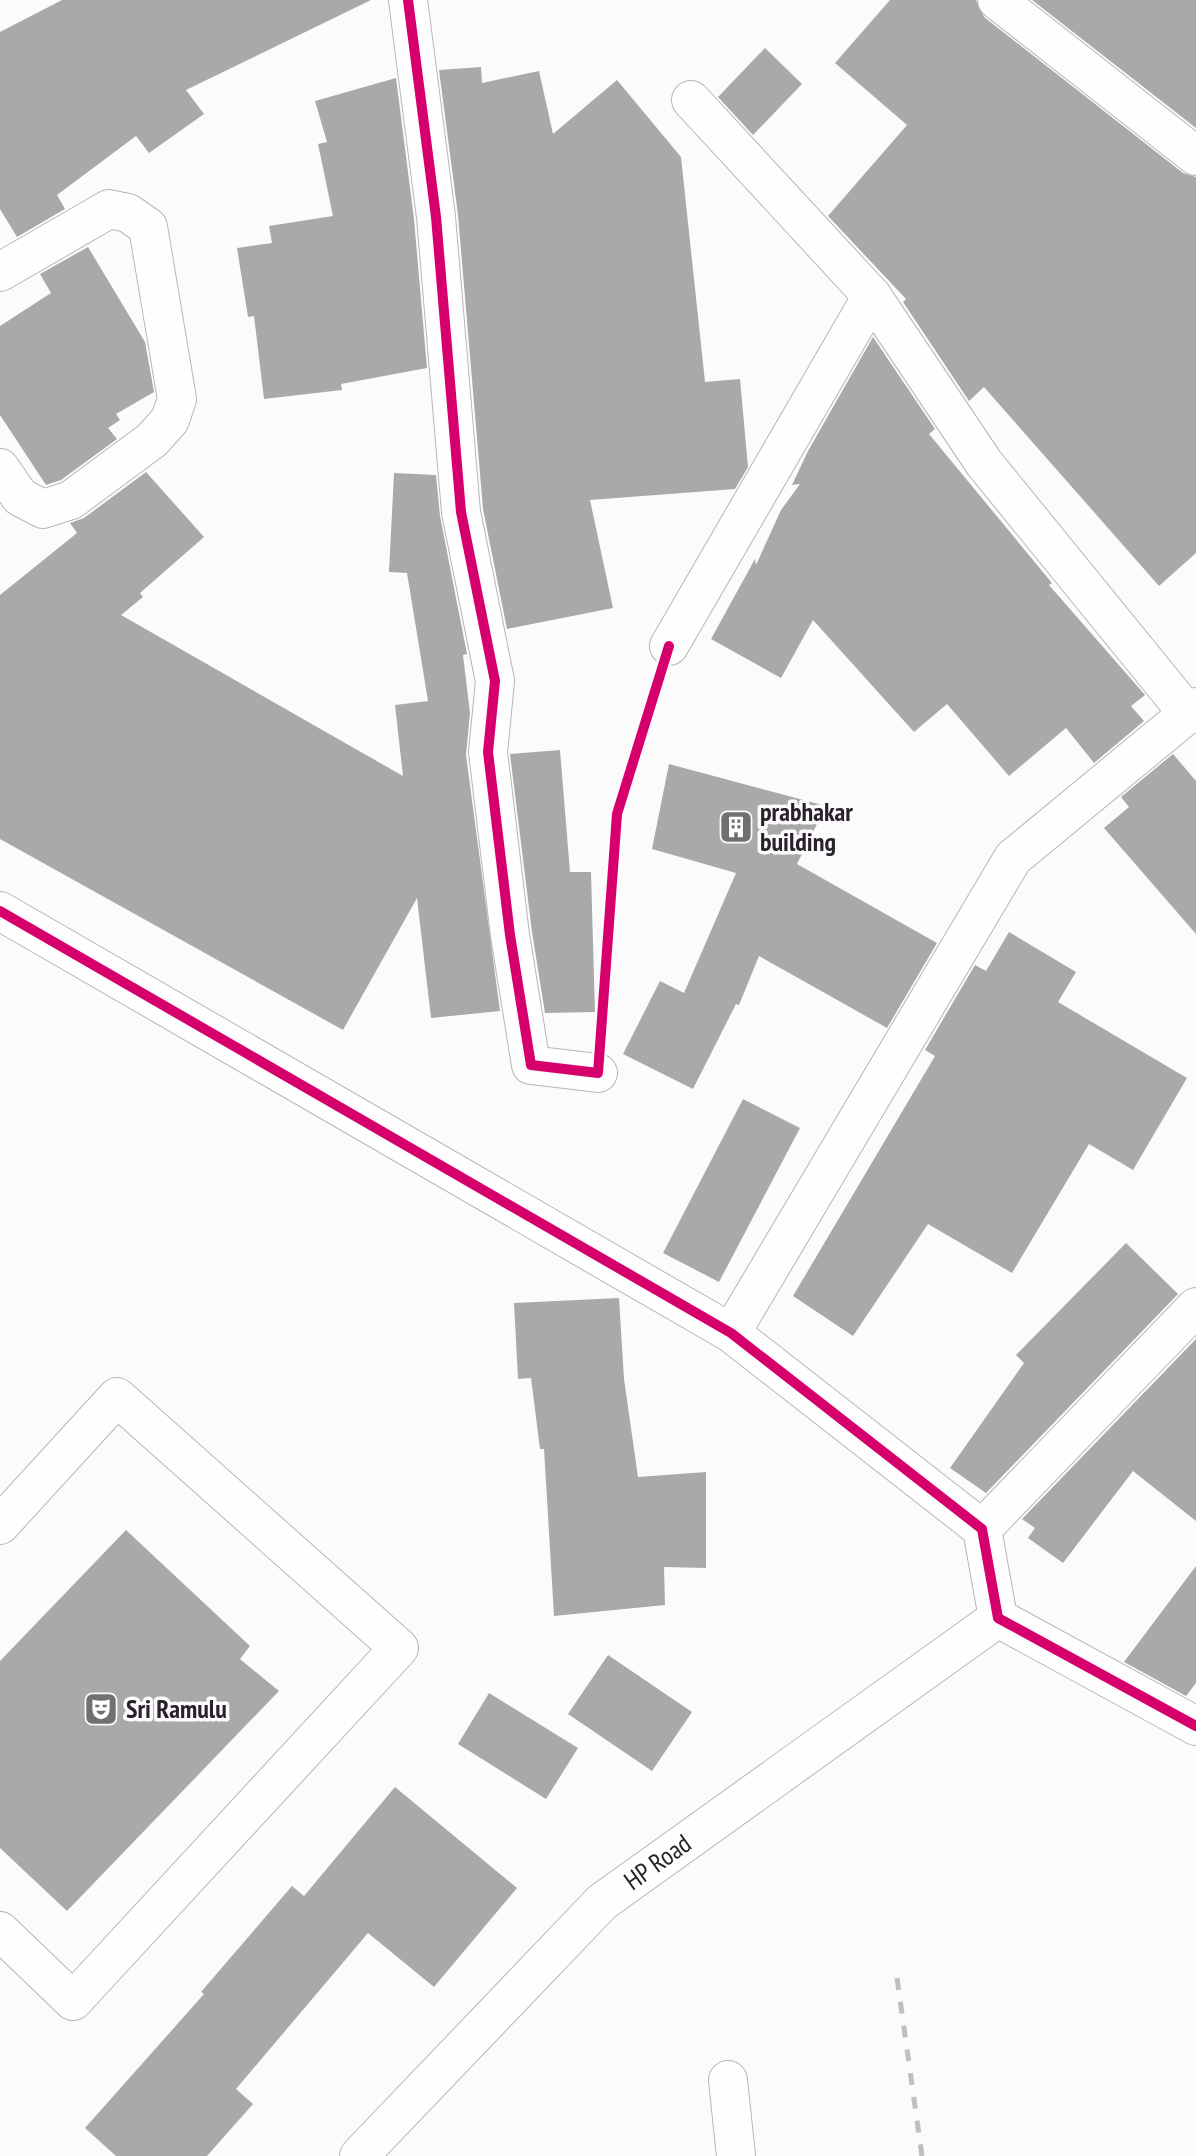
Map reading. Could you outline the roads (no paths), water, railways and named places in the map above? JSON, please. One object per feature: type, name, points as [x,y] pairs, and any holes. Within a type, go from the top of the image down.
[{"type":"street","points":[[408,0],[436,217],[461,512],[495,681],[488,752],[510,935],[531,1065],[598,1073]]},
{"type":"street","points":[[997,0],[1196,156]]},
{"type":"street","points":[[691,100],[872,296],[984,463],[1192,711],[1013,858],[731,1333]]},
{"type":"street","points":[[0,272],[109,209],[128,213],[148,227],[177,399],[170,420],[152,440],[71,500],[43,509],[20,497],[0,468]]},
{"type":"street","points":[[669,646],[872,296]]},
{"type":"street","points":[[0,911],[731,1333],[982,1529],[998,1618],[1196,1727]]},
{"type":"street","points":[[982,1529],[1196,1307]]},
{"type":"street","points":[[0,1525],[117,1397],[399,1648],[72,2001],[0,1931]]},
{"type":"street","name":"HP Road","points":[[359,2156],[602,1902],[998,1618]]},
{"type":"street","points":[[728,2080],[736,2156]]},
{"type":"railway","points":[[897,1978],[922,2156]]},
{"type":"place","name":"prabhakar building","points":[[736,827]]},
{"type":"place","name":"Sri Ramulu","points":[[101,1709]]}]
